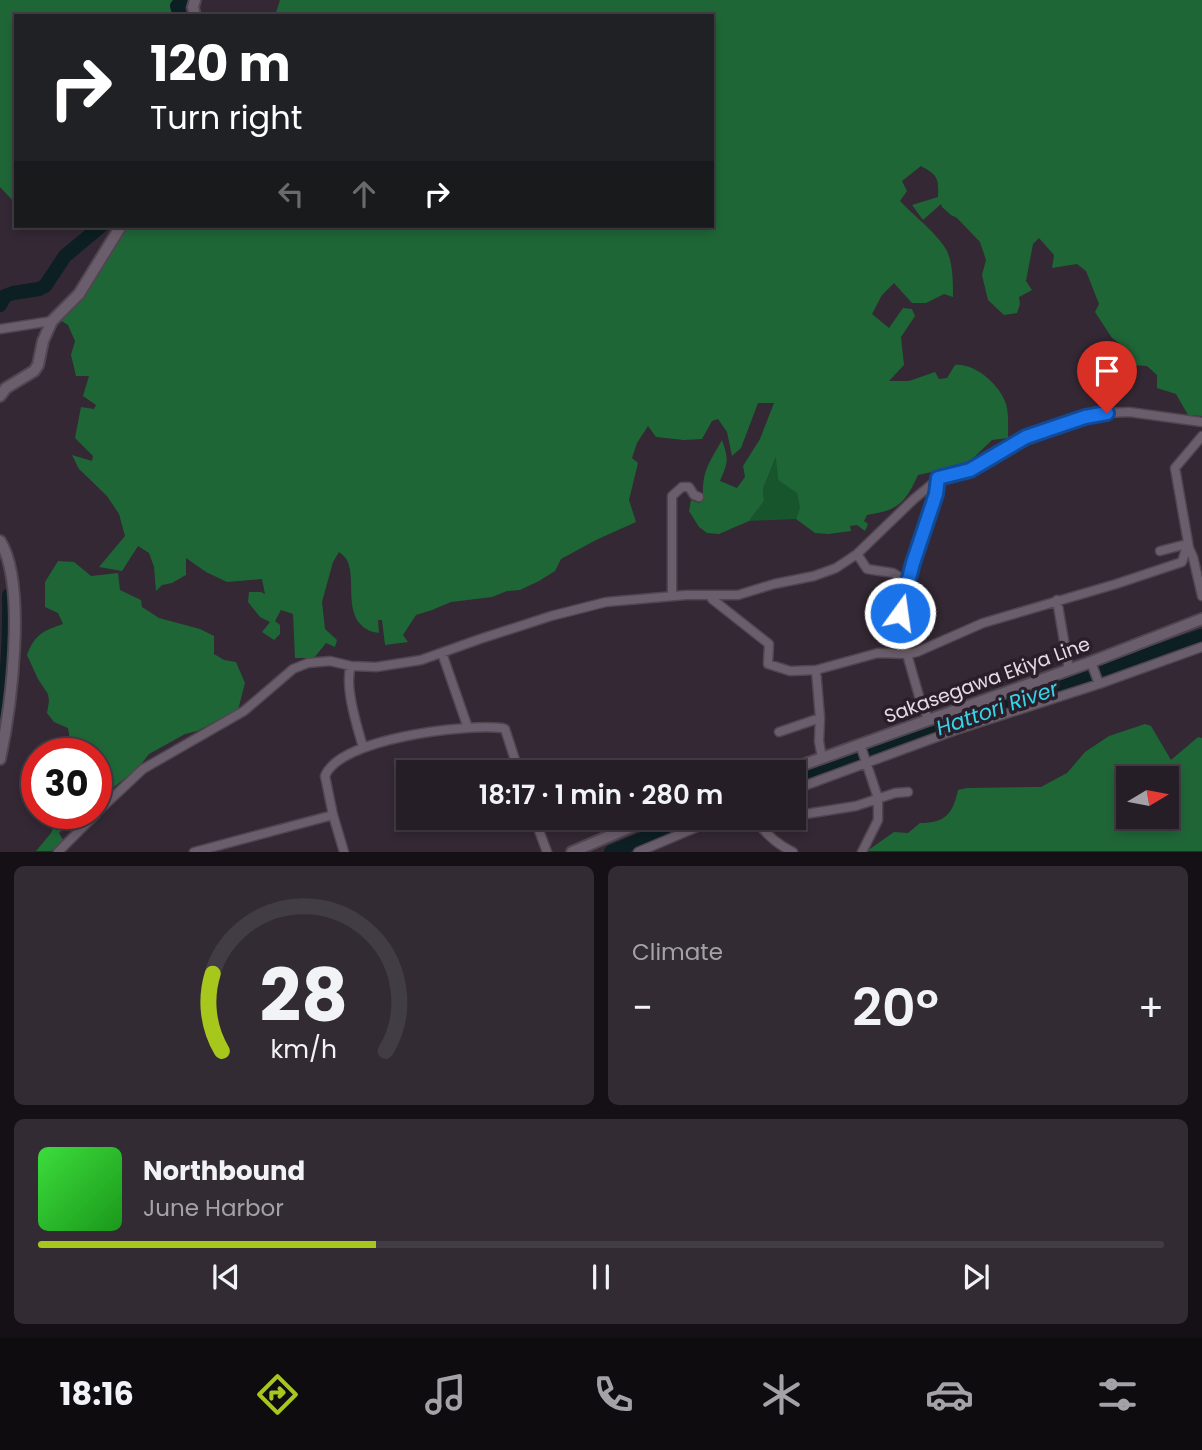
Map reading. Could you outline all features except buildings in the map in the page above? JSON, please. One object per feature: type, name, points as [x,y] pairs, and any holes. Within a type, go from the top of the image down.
[{"type":"main road","points":[[0,396],[6,388],[34,371],[52,321],[79,294],[120,228]]},
{"type":"main road","points":[[0,541],[10,562],[15,611],[12,679],[0,759]]},
{"type":"main road","name":"Sakasegawa Ekiya Line","points":[[806,764],[1069,670],[1092,665],[1202,619]]},
{"type":"main road","points":[[572,852],[592,849],[629,830]]},
{"type":"street","points":[[0,329],[52,321]]},
{"type":"street","points":[[112,798],[143,769],[244,711],[293,669],[308,663],[330,661],[351,666],[376,667],[398,664],[421,660],[551,616],[606,602],[672,596],[738,595],[814,576],[836,568],[857,554],[938,478],[970,470],[1026,437],[1085,417],[1107,413],[1129,412],[1202,422]]},
{"type":"street","points":[[1202,436],[1175,468],[1189,548],[1202,596]]},
{"type":"street","points":[[929,720],[921,703],[901,633],[900,613],[936,494],[938,478]]},
{"type":"street","points":[[672,596],[672,496],[682,487],[689,487],[694,495],[699,497]]},
{"type":"street","points":[[1160,551],[1183,545],[1189,548]]},
{"type":"street","points":[[713,596],[712,599],[769,644],[768,664],[790,671],[816,670],[878,653],[908,654],[984,623],[1182,562],[1186,549],[1189,548]]},
{"type":"street","points":[[857,554],[867,569],[893,573],[908,582]]},
{"type":"street","points":[[1057,600],[1069,670]]},
{"type":"street","points":[[806,785],[957,730],[1202,647]]},
{"type":"street","points":[[442,653],[468,728]]},
{"type":"street","points":[[1092,665],[1099,684]]},
{"type":"street","points":[[351,666],[348,674],[353,710],[363,747]]},
{"type":"street","points":[[816,670],[822,758]]},
{"type":"street","points":[[779,732],[820,718]]},
{"type":"street","points":[[344,852],[324,776],[336,762],[363,747],[441,730],[497,727],[505,729],[515,760]]},
{"type":"street","points":[[860,746],[878,798],[878,820],[862,852]]},
{"type":"street","points":[[806,814],[856,806],[895,793],[908,792]]},
{"type":"street","points":[[194,852],[333,815]]},
{"type":"street","points":[[58,852],[80,829]]},
{"type":"street","points":[[539,830],[547,852]]},
{"type":"street","points":[[638,852],[690,830]]},
{"type":"street","points":[[765,830],[779,845],[793,852]]},
{"type":"green space","points":[[0,0],[176,0],[172,14],[14,14],[14,202],[0,187]]},
{"type":"green space","points":[[280,0],[1202,0],[1202,416],[1188,415],[1176,394],[1157,388],[1157,375],[1147,366],[1132,365],[1125,357],[1127,349],[1112,338],[1095,312],[1099,304],[1086,271],[1077,264],[1052,268],[1054,255],[1039,238],[1033,244],[1026,281],[1032,290],[1019,297],[1017,313],[1004,315],[988,300],[982,275],[986,260],[980,242],[941,204],[923,220],[912,205],[938,197],[936,178],[921,166],[902,181],[907,191],[900,201],[947,251],[952,268],[953,297],[944,294],[926,303],[912,303],[894,283],[882,295],[872,314],[889,328],[903,308],[912,309],[915,316],[901,337],[904,365],[889,381],[909,381],[935,372],[939,379],[947,378],[955,365],[978,371],[1003,397],[1008,412],[1008,438],[992,440],[969,462],[918,475],[900,504],[887,511],[867,515],[864,521],[868,524],[865,531],[857,525],[850,526],[851,531],[815,533],[796,519],[800,508],[797,493],[778,480],[776,457],[763,489],[764,501],[749,521],[719,534],[707,533],[699,527],[689,511],[691,500],[699,503],[703,499],[707,468],[722,440],[727,461],[720,481],[737,488],[745,477],[743,466],[760,439],[774,403],[758,403],[741,448],[732,456],[727,432],[718,419],[712,421],[702,439],[656,437],[648,426],[637,443],[632,458],[638,463],[629,500],[636,522],[561,559],[555,571],[520,590],[451,602],[416,615],[403,635],[408,642],[385,645],[382,620],[378,620],[379,633],[368,630],[355,616],[350,568],[339,552],[333,562],[322,602],[325,629],[337,640],[335,647],[326,643],[314,658],[295,658],[293,614],[281,610],[275,621],[280,625],[280,634],[274,640],[262,632],[270,622],[260,617],[248,602],[249,592],[265,594],[262,579],[227,582],[186,558],[186,575],[162,585],[156,591],[154,567],[149,553],[138,546],[122,571],[99,567],[125,536],[119,514],[107,496],[79,469],[72,455],[92,461],[93,456],[75,438],[81,407],[94,409],[96,405],[83,396],[89,376],[76,376],[71,355],[75,341],[68,325],[60,320],[66,310],[76,306],[124,228],[714,228],[714,14],[276,14]]},
{"type":"green space","points":[[777,455],[778,480],[797,492],[801,508],[796,519],[749,521],[764,501],[763,489]]},
{"type":"green space","points":[[58,561],[74,562],[91,576],[118,573],[120,590],[141,600],[142,607],[159,618],[200,629],[214,636],[214,654],[224,660],[236,662],[245,683],[238,710],[149,754],[138,768],[114,787],[112,786],[112,738],[70,738],[68,728],[54,722],[47,713],[48,694],[27,655],[33,642],[41,634],[63,624],[58,613],[45,607],[45,582]]},
{"type":"green space","points":[[1145,724],[1151,726],[1171,760],[1198,737],[1202,738],[1202,851],[867,851],[894,832],[908,833],[920,823],[942,819],[950,811],[958,790],[1041,787],[1067,773],[1085,752],[1109,736]]},
{"type":"green space","points":[[53,829],[63,829],[59,833],[63,840],[52,851],[36,851]]},
{"type":"waterway","points":[[179,14],[177,6],[182,0]]},
{"type":"waterway","points":[[0,305],[5,296],[45,286],[65,256],[99,228]]},
{"type":"waterway","points":[[0,729],[8,662],[9,595]]},
{"type":"waterway","name":"Hattori River","points":[[806,774],[853,755],[1202,636]]},
{"type":"waterway","name":"Hattori River","points":[[611,852],[664,830]]},
{"type":"route","points":[[900,613],[936,494],[938,478],[970,470],[1026,437],[1085,417],[1107,413]]}]
